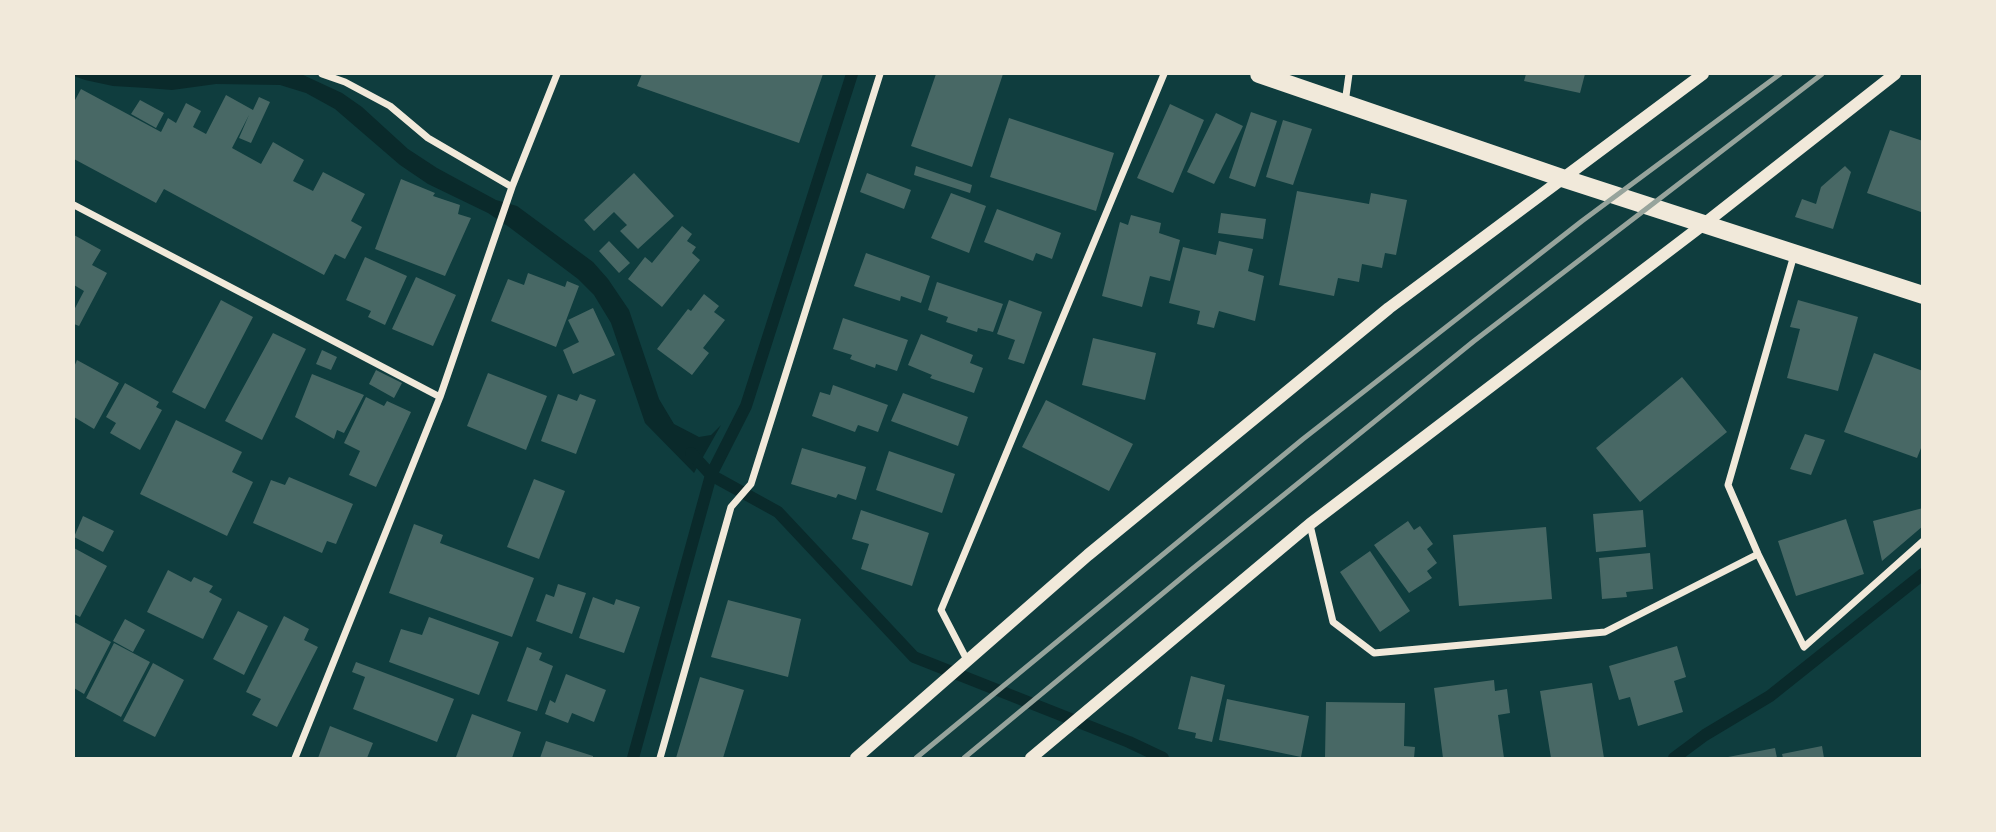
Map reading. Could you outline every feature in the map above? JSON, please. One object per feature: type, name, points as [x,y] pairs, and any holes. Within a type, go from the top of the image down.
[{"type":"main road","points":[[1259,74],[1562,178],[1923,295]]},
{"type":"street","points":[[321,74],[345,82],[390,106],[428,138],[512,187]]},
{"type":"street","points":[[295,758],[440,397],[512,187],[558,74]]},
{"type":"street","points":[[660,758],[731,507],[751,484],[880,74]]},
{"type":"street","points":[[967,660],[942,610],[1164,74]]},
{"type":"street","points":[[1345,104],[1349,74]]},
{"type":"street","points":[[856,758],[1087,555],[1389,308],[1703,74]]},
{"type":"street","points":[[1031,758],[1310,524],[1704,224],[1895,74]]},
{"type":"street","points":[[74,205],[440,397]]},
{"type":"street","points":[[1794,253],[1728,485],[1758,554],[1804,647],[1923,541]]},
{"type":"street","points":[[1310,524],[1333,622],[1374,653],[1605,632],[1758,554]]},
{"type":"water","points":[[74,74],[301,74],[342,93],[362,107],[408,149],[496,200],[517,206],[593,262],[629,310],[659,399],[674,424],[699,437],[711,435],[721,425],[694,473],[645,423],[611,323],[594,295],[578,279],[509,227],[488,213],[428,184],[400,165],[335,109],[306,93],[280,85],[216,84],[172,90],[113,86],[85,80]]},
{"type":"building","points":[[642,74],[823,74],[799,143],[637,86]]},
{"type":"building","points":[[936,74],[1003,74],[972,167],[911,146]]},
{"type":"building","points":[[1526,74],[1585,74],[1580,93],[1524,81]]},
{"type":"building","points":[[81,89],[161,132],[168,118],[176,123],[186,103],[201,111],[193,127],[206,134],[226,95],[253,110],[259,97],[270,102],[251,143],[239,138],[249,115],[232,148],[261,164],[273,142],[304,160],[293,181],[313,191],[323,172],[365,194],[351,221],[362,227],[345,259],[335,254],[324,275],[164,189],[156,203],[74,159],[74,102]]},
{"type":"building","points":[[140,100],[164,113],[156,128],[131,114]]},
{"type":"building","points":[[1170,104],[1204,120],[1173,193],[1137,178]]},
{"type":"building","points":[[1251,112],[1277,121],[1255,187],[1229,178]]},
{"type":"building","points":[[1216,113],[1243,126],[1214,184],[1187,172]]},
{"type":"building","points":[[1009,118],[1114,153],[1096,211],[990,177]]},
{"type":"building","points":[[1283,120],[1312,129],[1293,185],[1266,177]]},
{"type":"building","points":[[1890,130],[1923,141],[1921,212],[1867,193]]},
{"type":"building","points":[[916,166],[972,185],[970,193],[914,175]]},
{"type":"building","points":[[1845,166],[1851,172],[1833,229],[1795,217],[1802,199],[1816,204],[1821,187]]},
{"type":"building","points":[[634,173],[674,216],[638,249],[620,231],[627,225],[614,212],[594,231],[584,220]]},
{"type":"building","points":[[867,173],[911,190],[904,209],[860,192]]},
{"type":"building","points":[[401,179],[435,193],[433,196],[460,205],[458,214],[471,218],[445,276],[375,249]]},
{"type":"building","points":[[1297,191],[1369,204],[1371,193],[1407,200],[1396,255],[1385,253],[1382,268],[1362,264],[1359,282],[1338,278],[1334,296],[1279,285]]},
{"type":"building","points":[[951,193],[986,206],[969,253],[931,238]]},
{"type":"building","points":[[997,209],[1061,233],[1052,259],[1036,253],[1033,261],[984,242]]},
{"type":"building","points":[[1221,213],[1266,219],[1263,239],[1218,233]]},
{"type":"building","points":[[1131,215],[1161,223],[1159,233],[1180,240],[1170,281],[1150,276],[1142,307],[1102,296],[1120,222],[1128,225]]},
{"type":"building","points":[[682,226],[692,234],[687,241],[696,247],[692,253],[700,260],[662,307],[628,279],[645,257],[652,263]]},
{"type":"building","points":[[74,235],[101,250],[92,265],[107,273],[79,326],[74,324],[74,310],[84,291],[74,285]]},
{"type":"building","points":[[609,241],[630,263],[619,273],[599,251]]},
{"type":"building","points":[[1219,241],[1253,249],[1248,271],[1264,276],[1255,321],[1219,311],[1214,328],[1197,324],[1200,311],[1169,303],[1183,247],[1216,255]]},
{"type":"building","points":[[866,253],[930,276],[921,303],[901,296],[900,301],[854,286]]},
{"type":"building","points":[[365,257],[407,276],[385,325],[368,317],[371,311],[346,300]]},
{"type":"building","points":[[528,273],[565,287],[567,281],[579,286],[556,347],[491,321],[508,279],[524,285]]},
{"type":"building","points":[[416,277],[456,295],[433,346],[392,329]]},
{"type":"building","points":[[937,282],[1003,304],[993,332],[978,328],[977,332],[946,322],[948,317],[928,310]]},
{"type":"building","points":[[704,294],[719,306],[714,312],[725,320],[703,348],[709,353],[692,375],[657,349],[688,309],[691,311]]},
{"type":"building","points":[[221,300],[253,317],[205,409],[172,392]]},
{"type":"building","points":[[1009,300],[1042,312],[1024,364],[1008,359],[1015,340],[997,334]]},
{"type":"building","points":[[1798,300],[1858,317],[1838,391],[1787,378],[1800,329],[1790,327]]},
{"type":"building","points":[[593,308],[615,355],[573,374],[563,350],[579,342],[568,320]]},
{"type":"building","points":[[843,318],[908,340],[897,371],[876,364],[875,368],[850,359],[852,355],[833,349]]},
{"type":"building","points":[[273,333],[306,349],[262,440],[225,421]]},
{"type":"building","points":[[921,334],[973,355],[970,363],[983,368],[974,393],[930,378],[932,375],[908,365]]},
{"type":"building","points":[[1093,338],[1156,353],[1145,400],[1082,385]]},
{"type":"building","points":[[322,350],[337,357],[331,370],[316,364]]},
{"type":"building","points":[[1874,353],[1923,371],[1923,443],[1917,458],[1844,432]]},
{"type":"building","points":[[77,360],[119,383],[94,429],[74,417],[74,367]]},
{"type":"building","points":[[376,370],[402,383],[394,398],[369,384]]},
{"type":"building","points":[[488,373],[547,396],[526,450],[467,426]]},
{"type":"building","points":[[312,374],[364,395],[344,433],[337,430],[334,439],[295,417]]},
{"type":"building","points":[[1682,377],[1727,432],[1640,502],[1596,448]]},
{"type":"building","points":[[125,383],[159,402],[156,407],[162,410],[140,450],[110,433],[116,423],[106,417]]},
{"type":"building","points":[[833,385],[888,405],[878,432],[858,425],[855,432],[812,416],[820,392],[830,395]]},
{"type":"building","points":[[903,393],[968,417],[958,446],[891,421]]},
{"type":"building","points":[[558,394],[577,401],[580,394],[596,400],[576,454],[541,441]]},
{"type":"building","points":[[366,397],[384,406],[387,401],[411,412],[376,487],[349,475],[360,451],[344,443]]},
{"type":"building","points":[[1046,400],[1133,444],[1109,491],[1022,447]]},
{"type":"building","points":[[176,420],[242,452],[232,472],[253,482],[227,536],[140,494]]},
{"type":"building","points":[[1805,434],[1825,440],[1811,475],[1790,469]]},
{"type":"building","points":[[802,448],[866,467],[856,500],[838,494],[836,498],[791,484]]},
{"type":"building","points":[[889,451],[955,474],[942,513],[876,490]]},
{"type":"building","points":[[289,477],[353,504],[336,544],[327,541],[322,553],[253,523],[271,480],[285,485]]},
{"type":"building","points":[[534,479],[565,491],[539,559],[507,547]]},
{"type":"building","points":[[1923,508],[1923,526],[1882,561],[1873,521]]},
{"type":"building","points":[[861,510],[929,533],[912,586],[861,569],[869,544],[852,539]]},
{"type":"building","points":[[1643,510],[1646,547],[1596,552],[1593,514]]},
{"type":"building","points":[[83,516],[114,531],[103,552],[74,537]]},
{"type":"building","points":[[1846,519],[1864,574],[1796,596],[1778,541]]},
{"type":"building","points":[[1408,521],[1414,530],[1420,526],[1433,544],[1427,549],[1437,563],[1427,571],[1432,578],[1409,593],[1374,545]]},
{"type":"building","points":[[414,524],[443,535],[440,543],[534,578],[512,637],[389,593]]},
{"type":"building","points":[[1546,527],[1552,599],[1459,606],[1453,535]]},
{"type":"building","points":[[74,548],[107,566],[80,617],[74,614]]},
{"type":"building","points":[[1370,551],[1410,611],[1380,632],[1340,572]]},
{"type":"building","points":[[1650,553],[1653,589],[1626,592],[1627,597],[1602,599],[1599,558]]},
{"type":"building","points":[[168,570],[191,582],[194,577],[213,586],[209,592],[222,599],[203,639],[147,612]]},
{"type":"building","points":[[558,584],[586,593],[572,634],[536,621],[546,594],[554,597]]},
{"type":"building","points":[[593,597],[614,605],[616,599],[640,607],[624,653],[579,638]]},
{"type":"building","points":[[728,600],[801,619],[788,677],[711,657]]},
{"type":"building","points":[[238,611],[268,626],[244,675],[213,659]]},
{"type":"building","points":[[284,616],[309,629],[304,640],[318,647],[277,727],[252,715],[261,699],[246,692]]},
{"type":"building","points":[[429,617],[499,642],[479,695],[389,662],[401,629],[422,635]]},
{"type":"building","points":[[125,619],[145,630],[133,652],[113,641]]},
{"type":"building","points":[[74,622],[111,642],[84,694],[74,688]]},
{"type":"building","points":[[114,643],[150,662],[121,717],[86,698]]},
{"type":"building","points":[[1677,646],[1686,677],[1674,681],[1683,712],[1638,726],[1630,697],[1619,700],[1609,666]]},
{"type":"building","points":[[527,647],[542,653],[539,660],[553,666],[537,711],[507,701]]},
{"type":"building","points":[[356,662],[454,699],[437,742],[353,709],[365,677],[352,672]]},
{"type":"building","points":[[153,663],[184,680],[155,737],[123,721]]},
{"type":"building","points":[[566,674],[606,690],[594,722],[572,713],[568,723],[545,714],[550,700],[555,703]]},
{"type":"building","points":[[1191,676],[1225,685],[1212,742],[1195,738],[1196,733],[1178,729]]},
{"type":"building","points":[[700,677],[744,690],[723,758],[676,758]]},
{"type":"building","points":[[1494,680],[1495,691],[1507,689],[1510,713],[1498,715],[1504,758],[1443,758],[1434,688]]},
{"type":"building","points":[[1592,683],[1604,758],[1551,758],[1540,691]]},
{"type":"building","points":[[1227,699],[1309,716],[1301,757],[1219,740]]},
{"type":"building","points":[[1326,702],[1405,703],[1404,746],[1415,747],[1414,758],[1325,758]]},
{"type":"building","points":[[472,714],[521,732],[512,758],[456,757]]},
{"type":"building","points":[[330,726],[373,743],[367,758],[318,758]]},
{"type":"building","points":[[546,741],[593,756],[593,758],[540,758]]},
{"type":"building","points":[[1822,746],[1824,758],[1783,758],[1782,754]]},
{"type":"building","points":[[1775,748],[1777,758],[1728,758],[1728,757]]},
{"type":"waterway","points":[[633,758],[711,475],[746,406],[852,74]]},
{"type":"waterway","points":[[691,453],[711,475],[778,512],[914,657],[1163,758]]},
{"type":"waterway","points":[[1674,758],[1705,735],[1770,696],[1923,574]]},
{"type":"railway","points":[[916,758],[1303,439],[1582,221],[1780,74]]},
{"type":"railway","points":[[964,758],[1474,341],[1822,74]]}]
